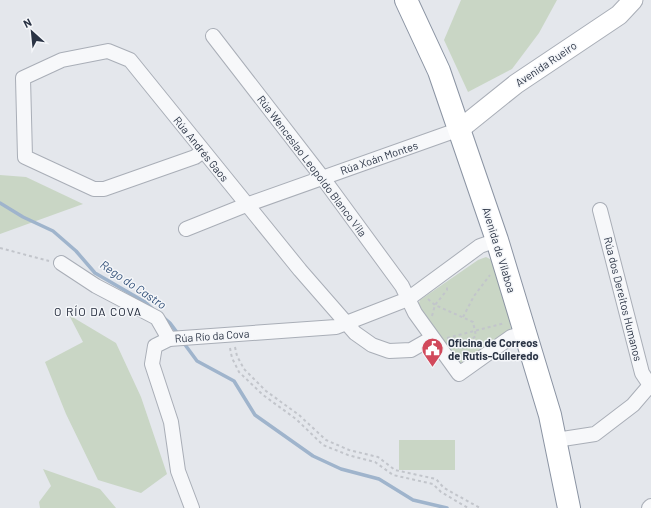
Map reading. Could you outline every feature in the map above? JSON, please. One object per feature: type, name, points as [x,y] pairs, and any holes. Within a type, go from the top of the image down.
[{"type":"highway","name":"Avenida de Vilaboa","points":[[406,0],[439,72],[460,129],[497,240],[556,440],[569,508]]},
{"type":"street","name":"Avenida Rueiro","points":[[460,129],[516,84],[619,15],[633,0]]},
{"type":"street","name":"Rúa Wenceslao Leopoldo Blanco Vila","points":[[213,36],[322,177],[402,286],[415,313],[459,374],[511,337],[522,326]]},
{"type":"street","name":"Rúa Andrés Gaos","points":[[203,151],[195,157],[104,189],[94,189],[25,157],[23,78],[62,60],[108,51],[130,60],[300,270],[355,333],[372,345],[389,351],[411,350],[433,339]]},
{"type":"street","name":"Rúa Xoán Montes","points":[[186,229],[246,204],[460,129]]},
{"type":"street","name":"Rúa dos Dereitos Humanos","points":[[600,210],[642,373],[651,384]]},
{"type":"street","name":"Rúa Río da Cova","points":[[192,508],[178,471],[171,422],[152,364],[155,346],[169,339],[336,327],[347,324],[408,299],[480,246],[497,240]]},
{"type":"street","points":[[61,264],[96,286],[157,318],[169,339]]},
{"type":"street","points":[[556,440],[595,434],[633,405],[651,384]]},
{"type":"path","points":[[0,248],[61,264]]},
{"type":"path","points":[[462,317],[474,296],[489,275],[506,269]]},
{"type":"path","points":[[422,290],[435,305],[473,322],[476,336],[446,357]]},
{"type":"path","points":[[433,339],[475,331],[522,326]]},
{"type":"path","points":[[231,335],[232,358],[240,372],[263,395],[296,419],[323,445],[348,455],[376,462],[393,475],[433,484],[441,492],[468,508]]},
{"type":"path","points":[[231,335],[237,356],[244,369],[266,391],[299,415],[326,440],[349,450],[378,457],[395,470],[436,479],[444,488],[480,508]]},
{"type":"green space","points":[[461,0],[557,0],[539,33],[512,69],[468,92],[444,40]]},
{"type":"green space","points":[[0,175],[26,177],[83,204],[0,234]]},
{"type":"green space","points":[[486,257],[496,262],[511,328],[508,333],[461,364],[457,364],[418,306],[420,300],[478,260]]},
{"type":"green space","points":[[69,315],[116,343],[141,397],[167,474],[141,493],[98,480],[66,414],[45,362],[83,342]]},
{"type":"green space","points":[[399,440],[455,440],[455,470],[399,470]]},
{"type":"green space","points":[[43,469],[100,489],[116,508],[40,508],[39,502],[51,486]]},
{"type":"waterway","name":"Rego do Castro","points":[[0,203],[23,217],[53,231],[76,251],[95,273],[145,302],[154,310]]},
{"type":"waterway","name":"Rego do Castro","points":[[163,317],[170,323],[179,335]]},
{"type":"waterway","name":"Rego do Castro","points":[[183,342],[197,361],[234,381],[255,415],[313,456],[341,469],[379,479],[413,500],[447,508]]},
{"type":"place","name":"Oficina de Correos de Rutis-Culleredo","points":[[433,368]]},
{"type":"district","name":"O RÍO DA COVA","points":[[98,312]]}]
